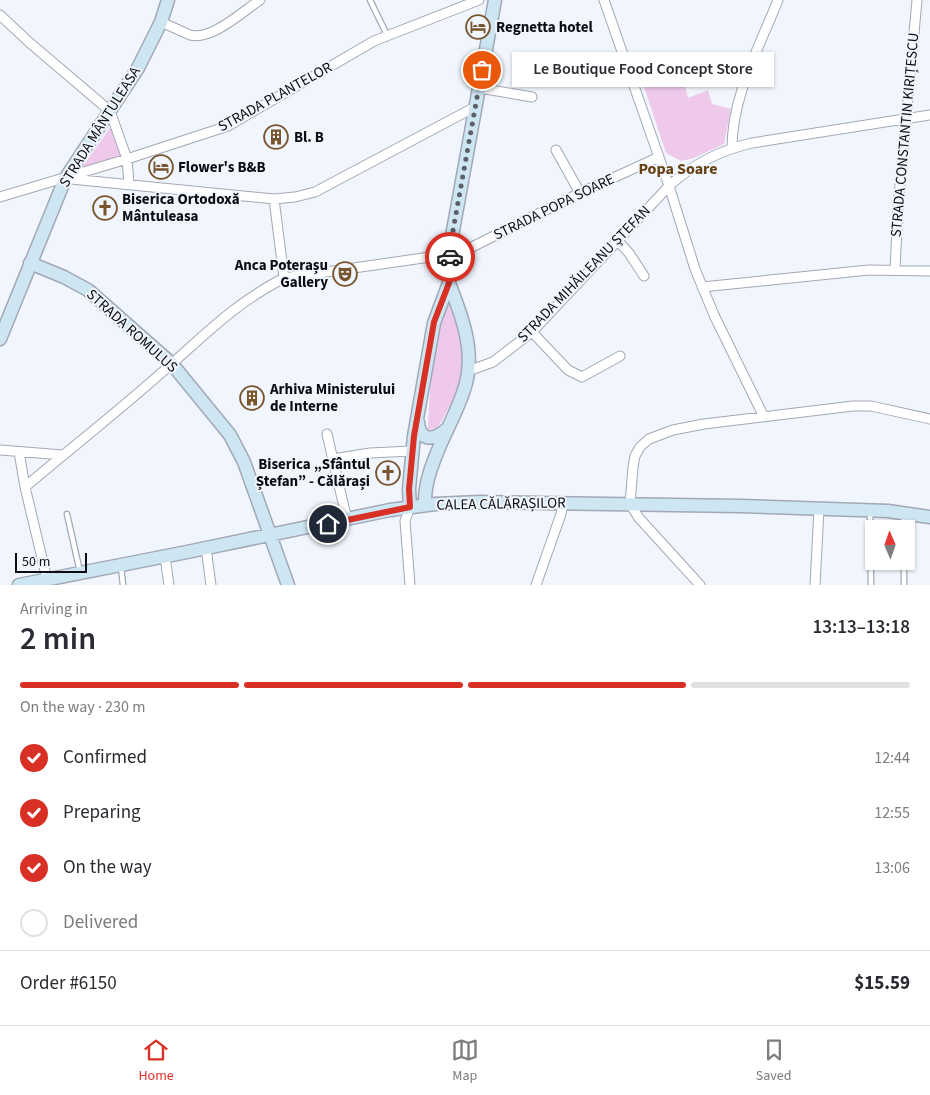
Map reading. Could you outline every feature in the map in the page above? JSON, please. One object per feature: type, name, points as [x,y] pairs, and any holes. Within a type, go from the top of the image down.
[{"type":"street","name":"STRADA MÂNTULEASA","points":[[0,339],[65,179],[138,68],[161,22],[168,0]]},
{"type":"street","points":[[161,22],[190,35],[201,36],[213,31],[260,0]]},
{"type":"street","name":"STRADA PLANTELOR","points":[[0,197],[127,160],[228,126],[387,35],[479,0]]},
{"type":"street","points":[[410,585],[405,521],[410,507],[409,489],[412,451],[436,314],[449,283],[450,254],[495,0]]},
{"type":"street","points":[[604,0],[702,287],[726,341],[764,417]]},
{"type":"street","points":[[732,148],[732,127],[736,108],[778,0]]},
{"type":"street","name":"STRADA CONSTANTIN KIRIȚESCU","points":[[895,270],[898,208],[916,0]]},
{"type":"street","points":[[0,15],[110,111],[127,160],[128,184]]},
{"type":"street","points":[[479,88],[532,97]]},
{"type":"street","points":[[65,179],[274,199],[295,197],[315,192],[475,107]]},
{"type":"street","points":[[669,186],[696,165],[732,148],[752,143],[930,115]]},
{"type":"street","points":[[556,150],[580,193]]},
{"type":"street","name":"STRADA POPA SOARE","points":[[25,487],[105,422],[210,328],[241,303],[284,278],[450,254],[473,248],[580,193],[659,157]]},
{"type":"street","name":"STRADA MIHĂILEANU ȘTEFAN","points":[[468,371],[493,362],[532,332],[669,186]]},
{"type":"street","points":[[274,199],[284,278]]},
{"type":"street","points":[[617,240],[629,253],[644,276]]},
{"type":"street","name":"STRADA ROMULUS","points":[[30,263],[64,277],[88,290],[172,364],[221,423],[238,448],[288,585]]},
{"type":"street","points":[[702,287],[869,270],[930,271]]},
{"type":"street","points":[[425,505],[426,484],[464,391],[468,371],[467,340],[460,312],[449,283]]},
{"type":"street","points":[[436,314],[448,307],[457,308],[460,312]]},
{"type":"street","points":[[532,332],[568,370],[582,377],[620,356]]},
{"type":"street","points":[[700,585],[638,518],[630,504],[635,456],[640,447],[649,439],[673,430],[704,424],[853,406],[871,406],[930,419]]},
{"type":"street","points":[[417,419],[419,429],[428,438],[436,438],[447,429]]},
{"type":"street","points":[[327,434],[347,520]]},
{"type":"street","points":[[0,450],[63,455]]},
{"type":"street","points":[[333,459],[370,453],[412,451]]},
{"type":"street","points":[[19,452],[25,487],[47,579]]},
{"type":"street","name":"CALEA CĂLĂRAȘILOR","points":[[19,585],[425,505],[480,502],[563,502],[870,510],[930,517]]},
{"type":"street","points":[[536,585],[561,514],[563,502]]},
{"type":"street","points":[[815,585],[819,509]]},
{"type":"street","points":[[206,548],[211,585]]},
{"type":"street","points":[[165,556],[169,585]]},
{"type":"lane","points":[[370,0],[387,35]]},
{"type":"lane","points":[[870,510],[871,585]]},
{"type":"lane","points":[[904,513],[904,520]]},
{"type":"lane","points":[[67,514],[80,573]]},
{"type":"lane","points":[[121,565],[123,585]]},
{"type":"lane","points":[[904,570],[904,585]]},
{"type":"shaded area","points":[[680,66],[688,98],[708,90],[712,104],[731,109],[724,144],[694,158],[681,161],[666,153],[641,78]]},
{"type":"shaded area","points":[[112,125],[121,156],[81,169]]},
{"type":"shaded area","points":[[449,300],[461,342],[463,364],[457,391],[436,431],[428,429],[431,380],[435,347]]},
{"type":"way so far","points":[[450,257],[452,236],[482,70]]},
{"type":"place","name":"Regnetta hotel","points":[[478,27]]},
{"type":"place","name":"Le Boutique Food Concept Store","points":[[482,70]]},
{"type":"place","name":"Bl. B","points":[[276,137]]},
{"type":"place","name":"Flower's B&B","points":[[161,167]]},
{"type":"place","name":"Biserica Ortodoxă Mântuleasa","points":[[105,208]]},
{"type":"place","name":"Anca Poterașu Gallery","points":[[345,274]]},
{"type":"place","name":"Arhiva Ministerului de Interne","points":[[252,398]]},
{"type":"place","name":"Biserica „Sfântul Ștefan” - Călărași","points":[[388,473]]},
{"type":"district","name":"Popa Soare","points":[[678,169]]},
{"type":"route","points":[[328,524],[410,507],[409,489],[414,436],[434,322],[449,283],[450,257]]}]
